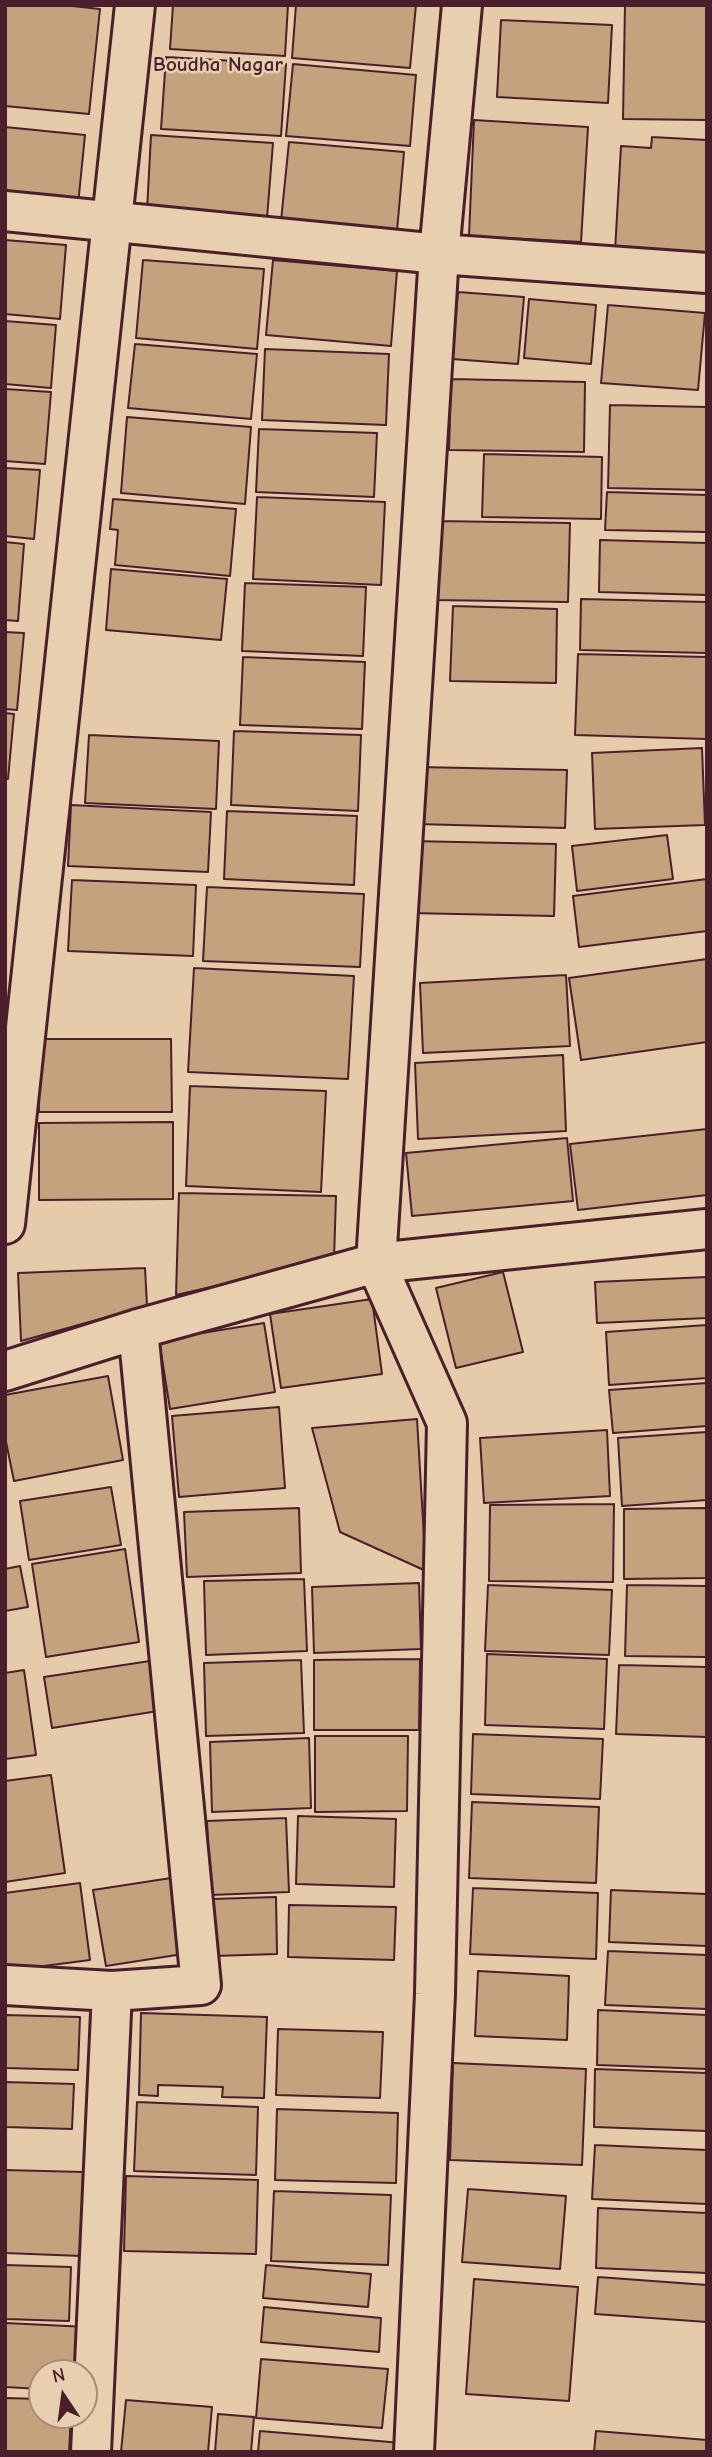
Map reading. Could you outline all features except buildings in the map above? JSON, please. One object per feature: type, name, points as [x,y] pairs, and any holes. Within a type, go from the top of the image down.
[{"type":"street","points":[[5,1224],[135,5]]},
{"type":"street","points":[[414,2452],[435,1994],[447,1423],[376,1263],[439,254],[462,5]]},
{"type":"street","points":[[5,211],[439,254],[707,273]]},
{"type":"street","points":[[5,1371],[138,1329],[376,1263],[707,1229]]},
{"type":"street","points":[[5,1985],[112,1991],[201,1985],[138,1329]]},
{"type":"street","points":[[90,2452],[112,1991]]},
{"type":"district","name":"Boudha Nagar","points":[[218,65]]}]
